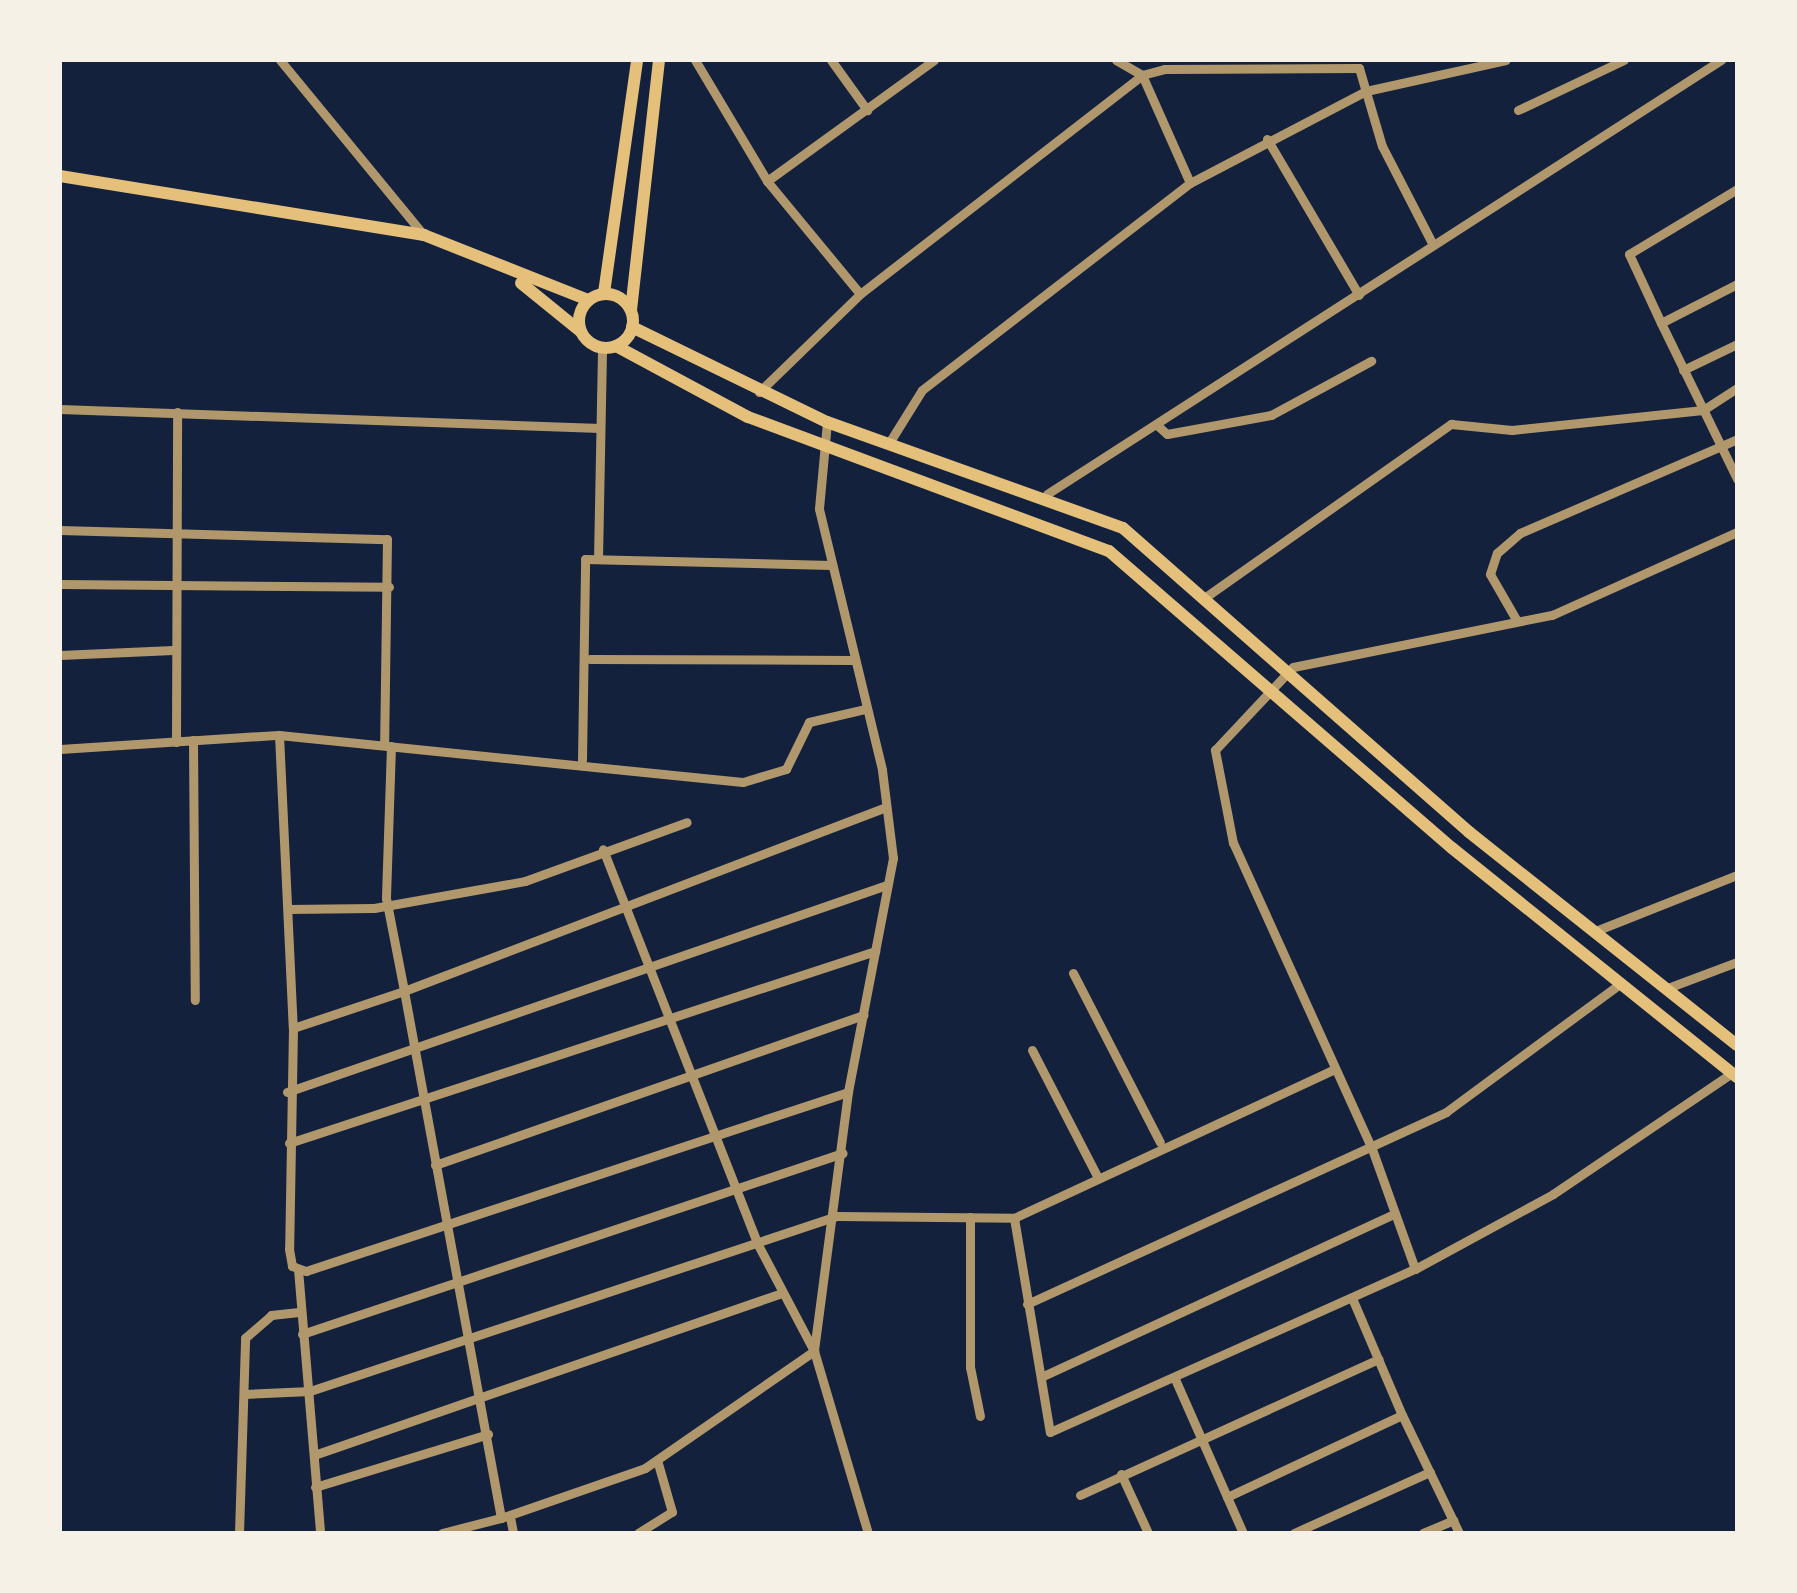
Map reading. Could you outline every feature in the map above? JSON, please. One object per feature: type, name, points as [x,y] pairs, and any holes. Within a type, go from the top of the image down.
[{"type":"main road","points":[[604,293],[637,60]]},
{"type":"main road","points":[[632,327],[659,60]]},
{"type":"main road","points":[[60,176],[424,235],[512,274],[588,300],[604,293]]},
{"type":"main road","points":[[512,274],[580,331],[609,347],[819,444],[1108,551],[1618,985],[1734,1075]]},
{"type":"main road","points":[[604,293],[631,310]]},
{"type":"main road","points":[[580,331],[588,300]]},
{"type":"main road","points":[[632,327],[758,393],[827,422],[1047,494],[1123,528],[1207,596],[1284,671],[1592,932],[1737,1044]]},
{"type":"main road","points":[[609,347],[632,327]]},
{"type":"street","points":[[280,60],[424,235]]},
{"type":"street","points":[[695,60],[767,182],[860,294]]},
{"type":"street","points":[[831,60],[867,110]]},
{"type":"street","points":[[767,182],[934,60]]},
{"type":"street","points":[[1116,60],[1142,74],[1359,68],[1382,146],[1432,244]]},
{"type":"street","points":[[890,443],[922,390],[1190,184],[1266,139],[1366,91],[1506,60]]},
{"type":"street","points":[[1518,110],[1624,60]]},
{"type":"street","points":[[1047,494],[1721,60]]},
{"type":"street","points":[[1142,74],[1190,184]]},
{"type":"street","points":[[758,393],[860,294],[1142,74]]},
{"type":"street","points":[[1266,139],[1359,295]]},
{"type":"street","points":[[1737,189],[1629,254],[1737,479]]},
{"type":"street","points":[[1661,324],[1737,284]]},
{"type":"street","points":[[1684,370],[1737,344]]},
{"type":"street","points":[[598,559],[600,428],[609,347]]},
{"type":"street","points":[[1158,426],[1168,434],[1271,415],[1371,362]]},
{"type":"street","points":[[1207,596],[1451,424],[1512,430],[1703,410],[1737,388]]},
{"type":"street","points":[[60,408],[600,428]]},
{"type":"street","points":[[176,742],[173,650],[178,412]]},
{"type":"street","points":[[442,1533],[505,1517],[657,1460],[814,1351],[837,1216],[848,1092],[884,886],[893,858],[886,807],[831,565],[819,444],[827,422]]},
{"type":"street","points":[[1517,621],[1490,574],[1497,553],[1520,534],[1737,438]]},
{"type":"street","points":[[60,530],[387,539],[388,905],[422,1106],[480,1400],[505,1517],[514,1533]]},
{"type":"street","points":[[1415,1269],[1372,1149],[1233,843],[1213,764],[1223,738],[1284,671],[1517,621],[1598,596],[1737,532]]},
{"type":"street","points":[[582,760],[590,659],[585,559],[831,565]]},
{"type":"street","points":[[60,584],[389,587]]},
{"type":"street","points":[[60,656],[173,650]]},
{"type":"street","points":[[590,659],[853,660]]},
{"type":"street","points":[[60,749],[279,735],[582,760],[672,776],[774,778],[809,722],[865,709]]},
{"type":"street","points":[[279,735],[294,1028],[286,1092],[288,1249],[298,1269],[298,1312],[317,1454],[315,1487],[320,1533]]},
{"type":"street","points":[[193,740],[195,1000]]},
{"type":"street","points":[[294,1028],[404,991],[886,807]]},
{"type":"street","points":[[288,909],[388,905],[525,881],[603,849],[688,822]]},
{"type":"street","points":[[603,849],[642,964],[693,1074],[758,1245],[780,1294],[814,1351],[868,1533]]},
{"type":"street","points":[[1592,932],[1737,875]]},
{"type":"street","points":[[286,1092],[412,1050],[642,964],[884,886]]},
{"type":"street","points":[[289,1143],[422,1106],[875,951]]},
{"type":"street","points":[[1666,989],[1737,962]]},
{"type":"street","points":[[1073,972],[1160,1142]]},
{"type":"street","points":[[1028,1304],[1446,1112],[1618,985]]},
{"type":"street","points":[[435,1166],[863,1015]]},
{"type":"street","points":[[1032,1050],[1098,1178]]},
{"type":"street","points":[[244,1394],[310,1391],[837,1216],[1014,1218],[1098,1178],[1160,1142],[1335,1068]]},
{"type":"street","points":[[1014,1218],[1050,1432],[1415,1269],[1553,1194],[1734,1075]]},
{"type":"street","points":[[298,1269],[346,1264],[447,1222],[718,1140],[848,1092]]},
{"type":"street","points":[[302,1334],[459,1287],[843,1153]]},
{"type":"street","points":[[1041,1376],[1394,1214]]},
{"type":"street","points":[[970,1218],[970,1367],[980,1416]]},
{"type":"street","points":[[317,1454],[780,1294]]},
{"type":"street","points":[[1352,1298],[1458,1533]]},
{"type":"street","points":[[240,1533],[245,1338],[272,1316],[298,1312]]},
{"type":"street","points":[[1080,1496],[1378,1359]]},
{"type":"street","points":[[1175,1379],[1244,1533]]},
{"type":"street","points":[[1226,1497],[1402,1415]]},
{"type":"street","points":[[315,1487],[488,1434]]},
{"type":"street","points":[[638,1533],[672,1512],[657,1460]]},
{"type":"street","points":[[1294,1533],[1430,1472]]},
{"type":"street","points":[[1121,1474],[1148,1533]]},
{"type":"street","points":[[1423,1533],[1452,1520]]}]
